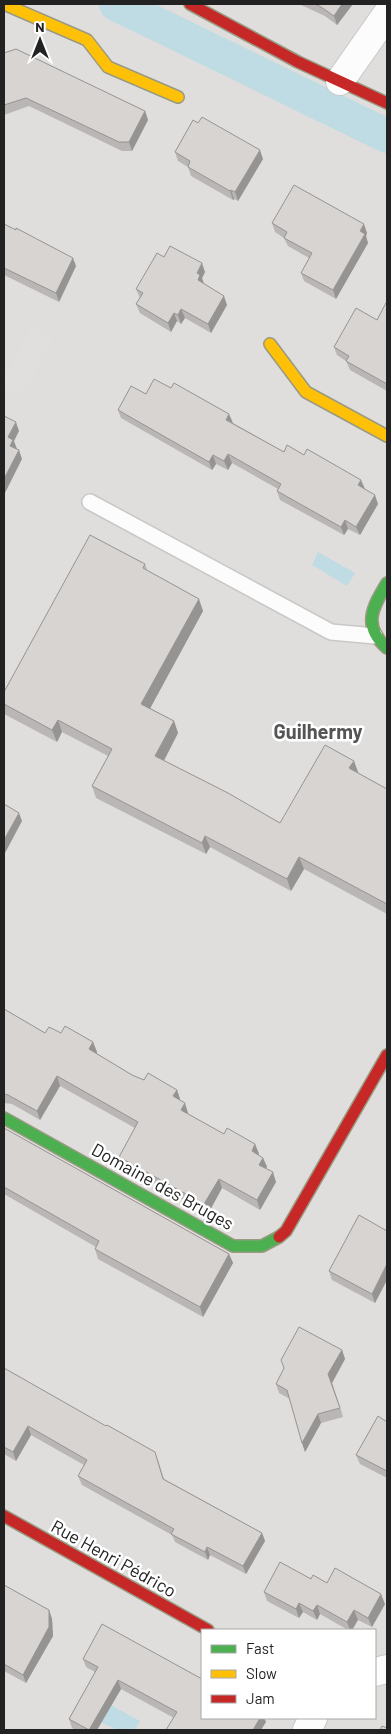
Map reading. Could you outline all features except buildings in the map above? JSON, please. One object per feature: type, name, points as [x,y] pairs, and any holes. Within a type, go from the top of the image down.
[{"type":"street","points":[[4,4],[87,40],[108,67],[178,97]]},
{"type":"street","points":[[190,4],[207,7],[298,62],[387,103]]},
{"type":"street","points":[[340,81],[387,14]]},
{"type":"street","points":[[270,344],[306,392],[387,436]]},
{"type":"street","points":[[387,583],[374,605],[370,623],[375,636],[387,648]]},
{"type":"street","name":"Domaine des Bruges","points":[[4,1118],[233,1246],[256,1248],[273,1243],[286,1231],[387,1055]]},
{"type":"street","name":"Rue Henri Pédrico","points":[[4,1516],[206,1629]]},
{"type":"street","points":[[306,1730],[312,1719]]},
{"type":"lane","points":[[90,502],[331,632],[375,636]]},
{"type":"shaded area","points":[[4,4],[387,4],[387,1730],[4,1730]]},
{"type":"shaded area","points":[[31,328],[52,338],[21,398],[4,389],[4,380]]},
{"type":"water","points":[[318,552],[355,573],[347,586],[312,565]]},
{"type":"water","points":[[107,1703],[140,1721],[135,1730],[117,1730],[97,1720]]},
{"type":"waterway","points":[[116,4],[387,136]]},
{"type":"traffic: fast","points":[[387,583],[377,601],[372,617],[374,632],[387,648]]},
{"type":"traffic: fast","points":[[4,1118],[233,1246],[262,1246],[279,1237]]},
{"type":"traffic: slow","points":[[4,4],[87,40],[108,67],[178,97]]},
{"type":"traffic: slow","points":[[270,344],[306,392],[387,436]]},
{"type":"traffic: jam","points":[[190,4],[298,62],[387,103]]},
{"type":"traffic: jam","points":[[279,1237],[286,1231],[387,1055]]},
{"type":"traffic: jam","points":[[4,1516],[206,1629]]},
{"type":"district","name":"Guilhermy","points":[[318,731]]}]
